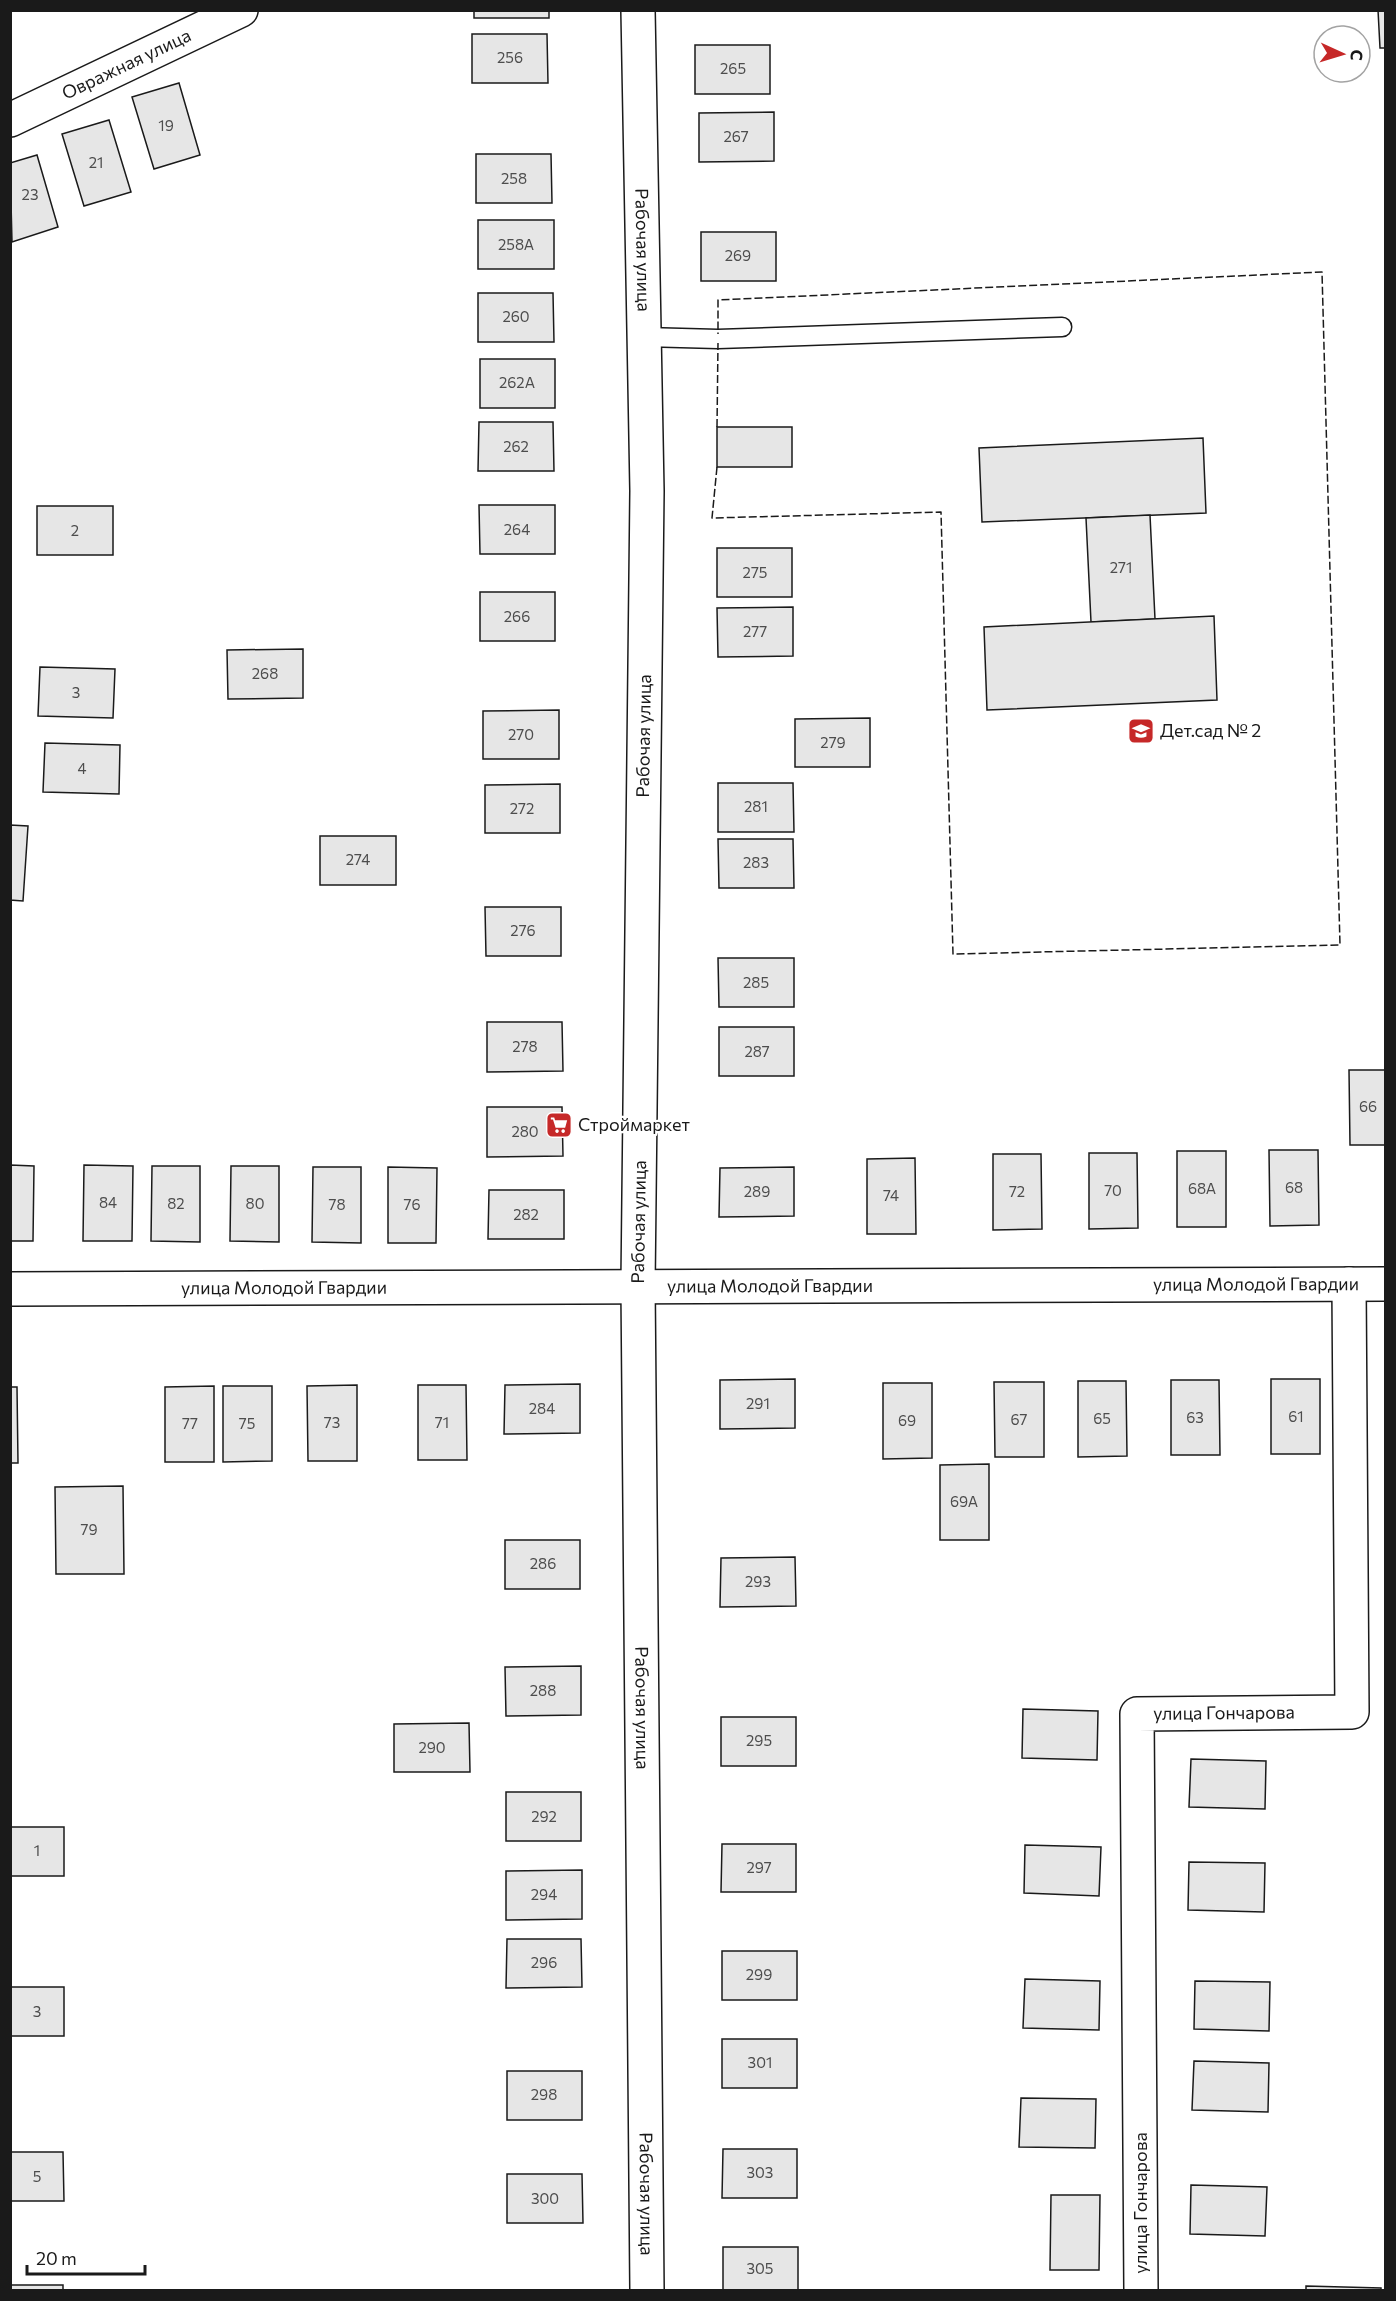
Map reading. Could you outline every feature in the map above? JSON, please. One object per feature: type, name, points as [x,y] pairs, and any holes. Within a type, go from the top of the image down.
[{"type":"street","name":"Овражная улица","points":[[10,120],[242,10]]},
{"type":"street","name":"Рабочая улица","points":[[638,10],[646,503],[638,1285],[647,2290]]},
{"type":"street","name":"улица Гончарова","points":[[1141,2290],[1137,1714],[1352,1712],[1349,1284]]},
{"type":"street","name":"улица Молодой Гвардии","points":[[10,1289],[1386,1284]]},
{"type":"lane","points":[[644,337],[718,339],[1062,327]]},
{"type":"building","points":[[474,10],[549,10],[549,18],[474,18]]},
{"type":"building","points":[[1378,10],[1386,10],[1386,48],[1380,48]]},
{"type":"building","points":[[472,34],[547,34],[548,83],[472,83]]},
{"type":"building","points":[[695,45],[770,45],[770,94],[695,94]]},
{"type":"building","points":[[179,83],[200,155],[154,169],[132,97]]},
{"type":"building","points":[[774,112],[774,161],[699,162],[699,113]]},
{"type":"building","points":[[109,120],[131,192],[84,206],[62,134]]},
{"type":"building","points":[[476,154],[551,154],[552,203],[476,203]]},
{"type":"building","points":[[37,155],[58,227],[12,242],[10,163]]},
{"type":"building","points":[[478,220],[554,220],[554,269],[478,269]]},
{"type":"building","points":[[701,232],[776,232],[776,281],[701,281]]},
{"type":"building","points":[[478,293],[553,293],[554,342],[478,342]]},
{"type":"building","points":[[480,359],[555,359],[555,408],[480,408]]},
{"type":"building","points":[[479,422],[553,422],[554,471],[478,471]]},
{"type":"building","points":[[717,427],[792,427],[792,467],[717,467]]},
{"type":"building","points":[[1203,438],[1206,513],[982,522],[979,448]]},
{"type":"building","points":[[479,505],[555,505],[555,554],[480,554]]},
{"type":"building","points":[[37,506],[113,506],[113,555],[37,555]]},
{"type":"building","points":[[1150,515],[1155,619],[1091,622],[1086,518]]},
{"type":"building","points":[[717,548],[792,548],[792,597],[717,597]]},
{"type":"building","points":[[480,592],[555,592],[555,641],[480,641]]},
{"type":"building","points":[[793,607],[793,656],[718,657],[717,608]]},
{"type":"building","points":[[1214,616],[1217,700],[987,710],[984,627]]},
{"type":"building","points":[[303,649],[303,698],[228,699],[227,650]]},
{"type":"building","points":[[40,667],[115,669],[113,718],[38,716]]},
{"type":"building","points":[[559,710],[559,759],[483,759],[483,711]]},
{"type":"building","points":[[870,718],[870,767],[795,767],[795,719]]},
{"type":"building","points":[[45,743],[120,745],[119,794],[43,792]]},
{"type":"building","points":[[718,783],[793,783],[794,832],[718,832]]},
{"type":"building","points":[[560,784],[560,833],[485,833],[485,785]]},
{"type":"building","points":[[10,825],[28,826],[23,901],[10,900]]},
{"type":"building","points":[[320,836],[396,836],[396,885],[320,885]]},
{"type":"building","points":[[718,839],[793,839],[794,888],[719,888]]},
{"type":"building","points":[[485,907],[561,907],[561,956],[486,956]]},
{"type":"building","points":[[718,958],[794,958],[794,1007],[719,1007]]},
{"type":"building","points":[[487,1022],[562,1022],[563,1071],[487,1072]]},
{"type":"building","points":[[719,1027],[794,1027],[794,1076],[719,1076]]},
{"type":"building","points":[[1349,1070],[1386,1070],[1386,1145],[1350,1145]]},
{"type":"building","points":[[487,1107],[562,1107],[563,1156],[487,1157]]},
{"type":"building","points":[[1269,1150],[1318,1150],[1319,1225],[1270,1226]]},
{"type":"building","points":[[1177,1151],[1226,1151],[1226,1227],[1177,1227]]},
{"type":"building","points":[[1089,1153],[1137,1153],[1138,1228],[1089,1229]]},
{"type":"building","points":[[993,1154],[1041,1154],[1042,1229],[993,1230]]},
{"type":"building","points":[[915,1158],[916,1234],[867,1234],[867,1159]]},
{"type":"building","points":[[10,1165],[34,1166],[33,1241],[10,1241]]},
{"type":"building","points":[[84,1165],[133,1166],[132,1241],[83,1241]]},
{"type":"building","points":[[152,1166],[200,1166],[200,1242],[151,1241]]},
{"type":"building","points":[[231,1166],[279,1166],[279,1242],[230,1241]]},
{"type":"building","points":[[313,1167],[361,1167],[361,1243],[312,1242]]},
{"type":"building","points":[[388,1167],[437,1168],[436,1243],[388,1243]]},
{"type":"building","points":[[794,1167],[794,1216],[719,1217],[720,1168]]},
{"type":"building","points":[[489,1190],[564,1190],[564,1239],[488,1239]]},
{"type":"building","points":[[795,1379],[795,1428],[720,1429],[720,1380]]},
{"type":"building","points":[[1271,1379],[1320,1379],[1320,1454],[1271,1454]]},
{"type":"building","points":[[1171,1380],[1219,1380],[1220,1455],[1171,1455]]},
{"type":"building","points":[[1078,1381],[1126,1381],[1127,1456],[1078,1457]]},
{"type":"building","points":[[994,1382],[1044,1382],[1044,1457],[995,1457]]},
{"type":"building","points":[[883,1383],[932,1383],[932,1458],[883,1459]]},
{"type":"building","points":[[580,1384],[580,1433],[504,1434],[505,1385]]},
{"type":"building","points":[[357,1385],[357,1461],[308,1461],[307,1386]]},
{"type":"building","points":[[418,1385],[466,1385],[467,1460],[418,1460]]},
{"type":"building","points":[[214,1386],[214,1462],[165,1462],[165,1387]]},
{"type":"building","points":[[223,1386],[272,1386],[272,1461],[223,1462]]},
{"type":"building","points":[[10,1387],[17,1387],[18,1463],[10,1463]]},
{"type":"building","points":[[989,1464],[989,1540],[940,1540],[940,1465]]},
{"type":"building","points":[[123,1486],[124,1574],[56,1574],[55,1487]]},
{"type":"building","points":[[505,1540],[580,1540],[580,1589],[505,1589]]},
{"type":"building","points":[[795,1557],[796,1606],[720,1607],[721,1558]]},
{"type":"building","points":[[581,1666],[581,1715],[506,1716],[505,1667]]},
{"type":"building","points":[[1023,1709],[1098,1711],[1097,1760],[1022,1758]]},
{"type":"building","points":[[721,1717],[796,1717],[796,1766],[721,1766]]},
{"type":"building","points":[[469,1723],[470,1772],[394,1772],[394,1724]]},
{"type":"building","points":[[1191,1759],[1266,1761],[1265,1809],[1189,1807]]},
{"type":"building","points":[[506,1792],[581,1792],[581,1841],[506,1841]]},
{"type":"building","points":[[10,1827],[64,1827],[64,1876],[10,1876]]},
{"type":"building","points":[[722,1844],[796,1844],[796,1892],[721,1892]]},
{"type":"building","points":[[1025,1845],[1101,1847],[1099,1896],[1024,1893]]},
{"type":"building","points":[[1189,1862],[1265,1863],[1264,1912],[1188,1910]]},
{"type":"building","points":[[582,1870],[582,1919],[506,1920],[506,1871]]},
{"type":"building","points":[[507,1939],[581,1939],[582,1987],[506,1988]]},
{"type":"building","points":[[722,1951],[797,1951],[797,2000],[722,2000]]},
{"type":"building","points":[[1025,1979],[1100,1981],[1099,2030],[1023,2028]]},
{"type":"building","points":[[1195,1981],[1270,1982],[1269,2031],[1194,2029]]},
{"type":"building","points":[[10,1987],[64,1987],[64,2036],[10,2036]]},
{"type":"building","points":[[722,2039],[797,2039],[797,2088],[722,2088]]},
{"type":"building","points":[[1194,2061],[1269,2063],[1268,2112],[1192,2110]]},
{"type":"building","points":[[507,2071],[582,2071],[582,2120],[507,2120]]},
{"type":"building","points":[[1021,2098],[1096,2099],[1095,2148],[1019,2147]]},
{"type":"building","points":[[723,2149],[797,2149],[797,2198],[722,2198]]},
{"type":"building","points":[[10,2152],[63,2152],[64,2201],[10,2201]]},
{"type":"building","points":[[507,2174],[582,2174],[583,2223],[507,2223]]},
{"type":"building","points":[[1191,2185],[1267,2187],[1265,2236],[1190,2234]]},
{"type":"building","points":[[1051,2195],[1100,2195],[1099,2270],[1050,2270]]},
{"type":"building","points":[[723,2247],[798,2247],[798,2290],[723,2290]]},
{"type":"building","points":[[10,2285],[63,2285],[63,2290],[10,2290]]},
{"type":"building","points":[[1306,2286],[1381,2288],[1381,2290],[1306,2290]]},
{"type":"fence","points":[[717,467],[712,518],[941,512],[953,954],[1340,945],[1322,272],[718,300],[718,334]]},
{"type":"fence","points":[[717,427],[718,343]]},
{"type":"place","name":"Дет.сад № 2","points":[[1141,731]]},
{"type":"place","name":"Строймаркет","points":[[559,1125]]}]
